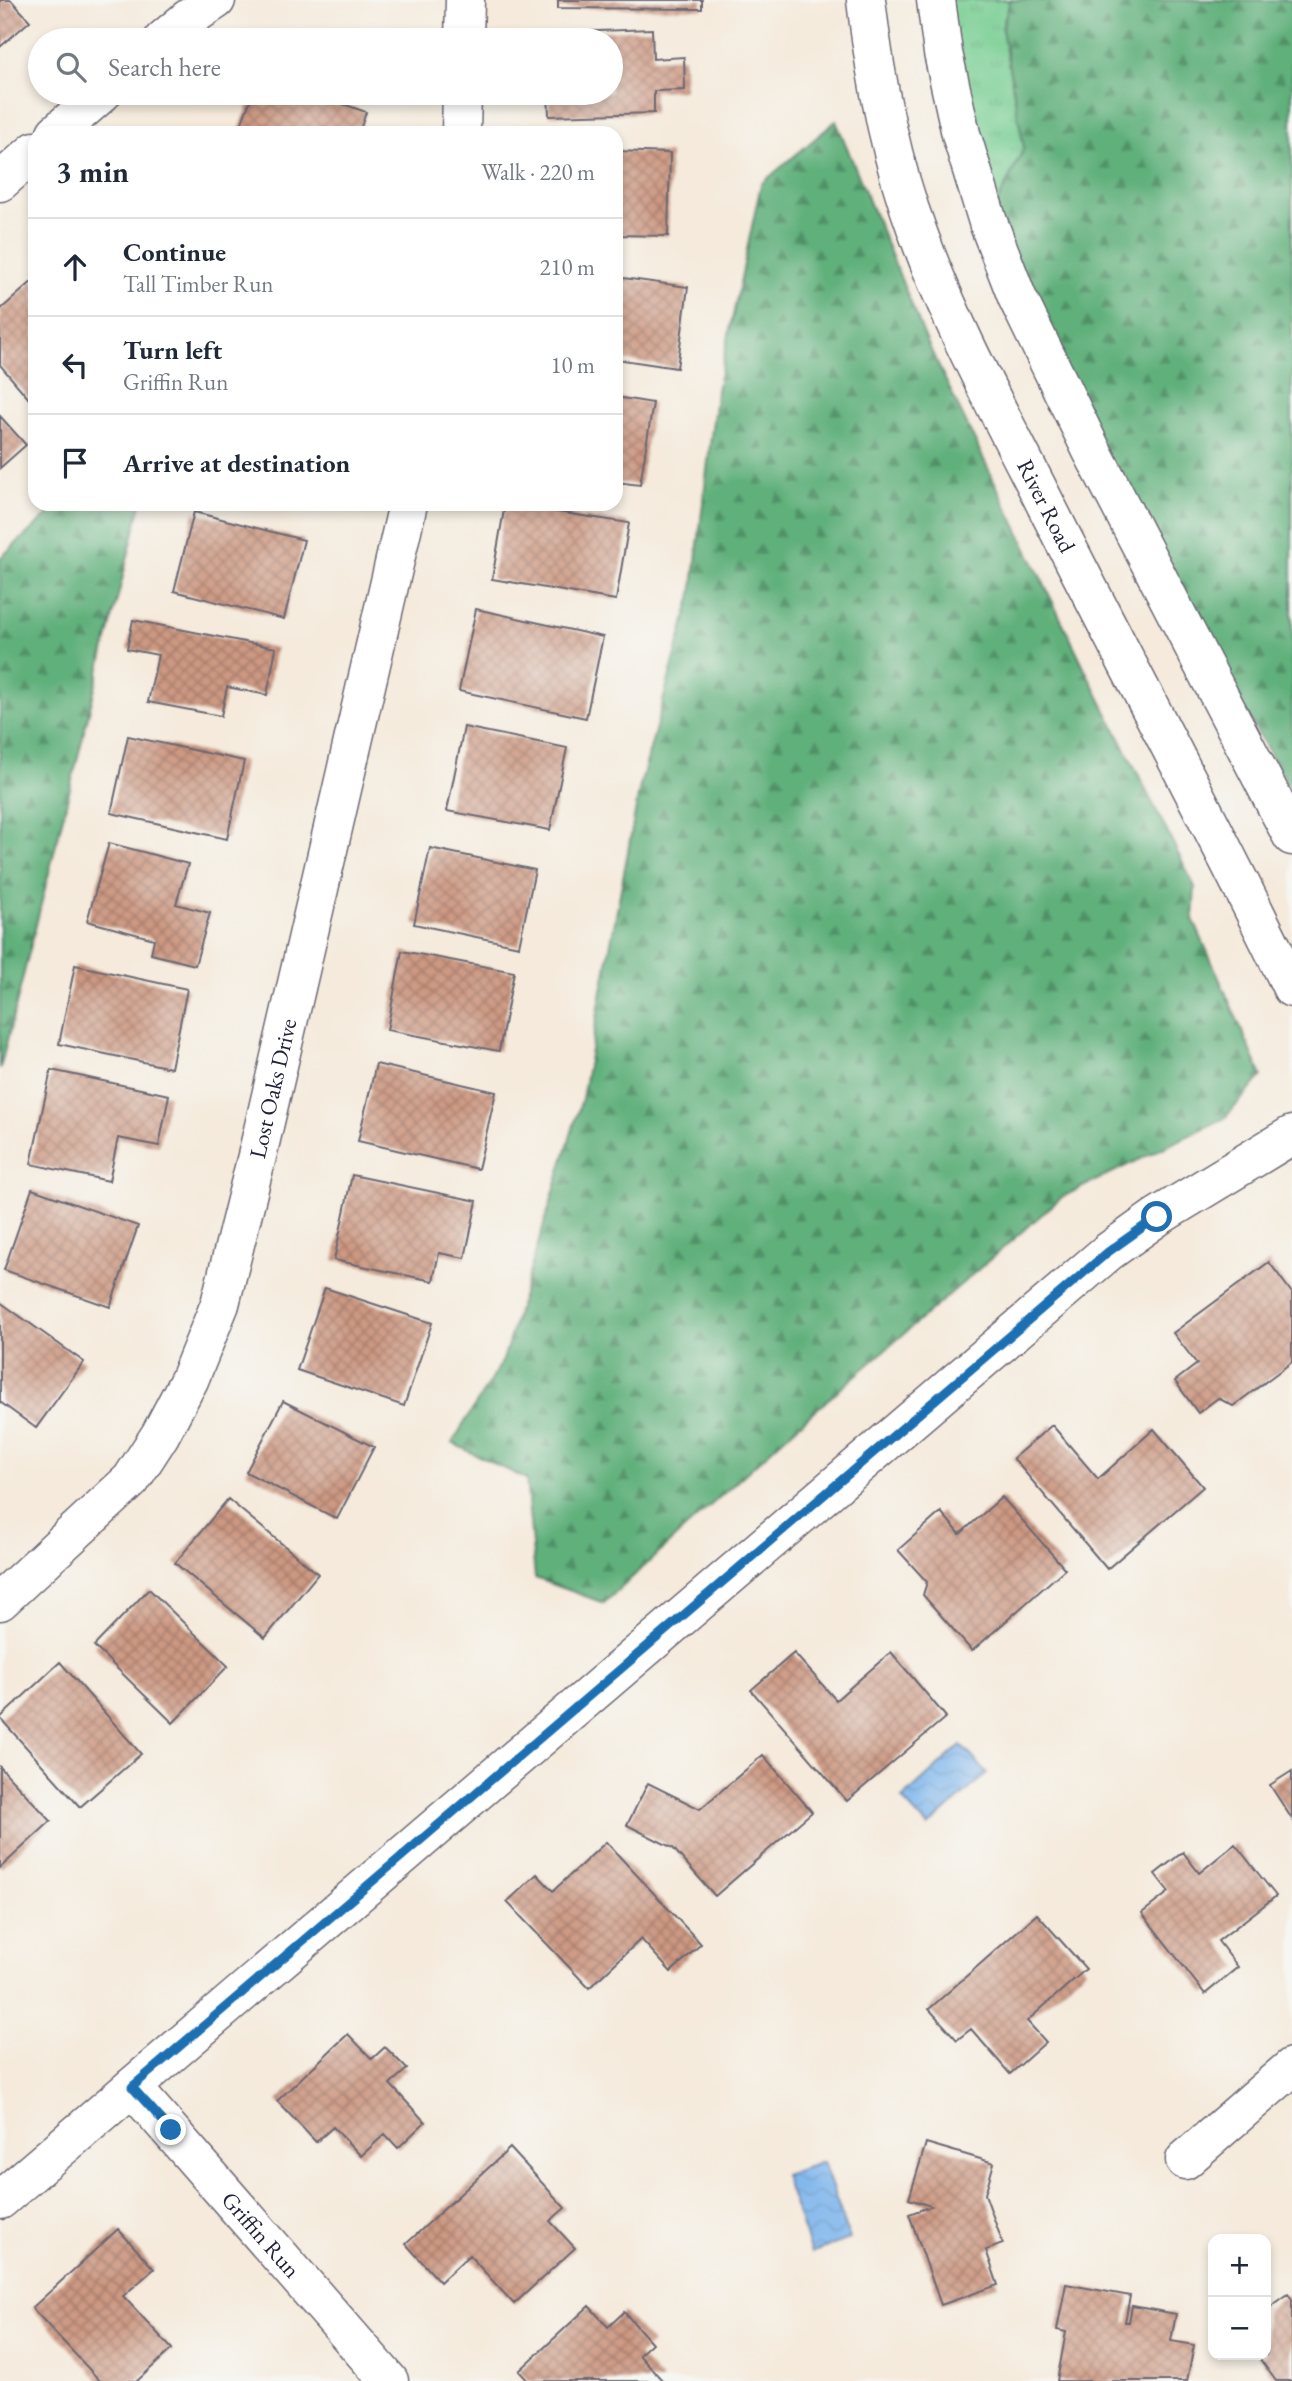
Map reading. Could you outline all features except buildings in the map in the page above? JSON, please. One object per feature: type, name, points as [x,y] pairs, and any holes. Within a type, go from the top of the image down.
[{"type":"street","points":[[178,28],[216,0]]},
{"type":"street","points":[[464,28],[465,0]]},
{"type":"street","name":"River Road","points":[[866,0],[874,68],[891,144],[917,232],[948,308],[1292,988]]},
{"type":"street","points":[[936,0],[943,53],[961,134],[988,222],[1017,297],[1091,449],[1292,836]]},
{"type":"street","points":[[64,126],[88,105]]},
{"type":"street","points":[[461,126],[462,105]]},
{"type":"street","points":[[0,182],[28,157]]},
{"type":"street","name":"Lost Oaks Drive","points":[[0,1601],[131,1480],[160,1435],[189,1380],[220,1304],[258,1152],[406,511]]},
{"type":"street","points":[[0,2200],[1108,1252],[1157,1217],[1292,1135]]},
{"type":"street","points":[[1185,2160],[1292,2067]]},
{"type":"street","name":"Griffin Run","points":[[132,2087],[389,2381]]},
{"type":"green space","points":[[942,0],[1010,0],[1002,29],[1024,148],[988,222]]},
{"type":"green space","points":[[1010,0],[1292,0],[1292,791],[1091,449],[988,222],[1024,148],[1002,29]]},
{"type":"green space","points":[[836,121],[927,342],[1088,675],[1195,887],[1193,919],[1262,1076],[1225,1118],[1062,1197],[794,1429],[604,1603],[535,1578],[526,1479],[452,1443],[503,1360],[582,1098],[640,786],[692,594],[716,395],[761,184]]},
{"type":"green space","points":[[52,511],[139,511],[0,1069],[0,558]]},
{"type":"water","points":[[961,1745],[987,1773],[928,1827],[902,1799]]},
{"type":"water","points":[[823,2162],[850,2239],[811,2253],[784,2175]]},
{"type":"route","points":[[171,2130],[132,2087],[1108,1252],[1157,1217]]}]
